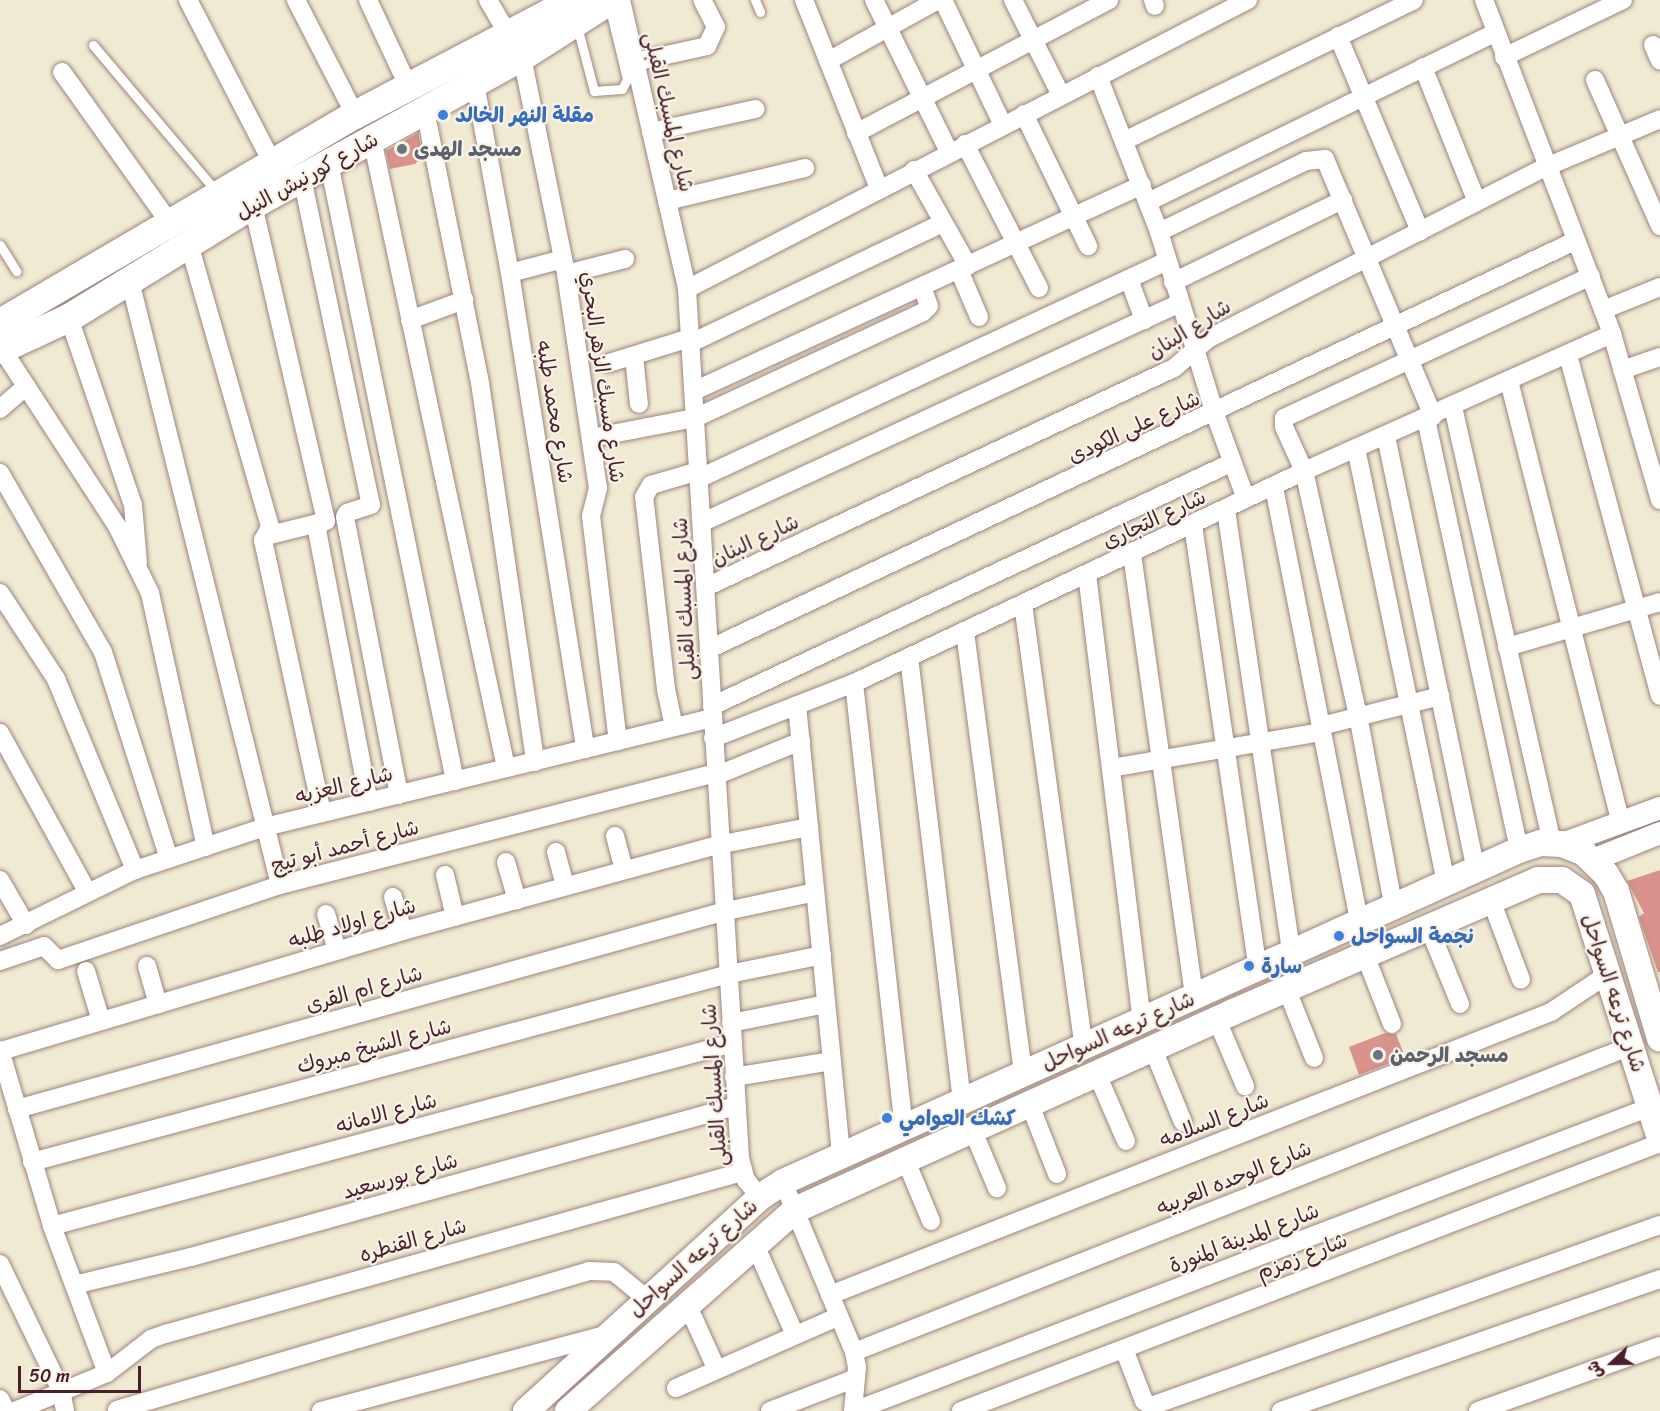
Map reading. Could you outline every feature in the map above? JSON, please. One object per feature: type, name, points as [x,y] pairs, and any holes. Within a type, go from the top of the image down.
[{"type":"main road","name":"شارع كورنيش النيل","points":[[1,341],[180,235],[253,206],[372,139],[417,100],[575,12],[613,1]]},
{"type":"main road","name":"شارع كورنيش النيل","points":[[1,341],[69,318],[130,281],[220,196],[355,115],[475,83],[515,46]]},
{"type":"main road","name":"شارع ترعه السواحل","points":[[526,1411],[760,1197],[783,1182],[841,1154],[1142,1021],[1359,919],[1519,850],[1557,843],[1593,860],[1616,891],[1654,995],[1660,1039]]},
{"type":"main road","name":"شارع ترعه السواحل","points":[[568,1411],[795,1210],[1224,1016],[1538,880],[1562,880],[1582,894],[1660,1138]]},
{"type":"main road","points":[[1219,985],[1224,1016]]},
{"type":"main road","points":[[1074,1051],[1087,1079]]},
{"type":"street","points":[[188,0],[273,164]]},
{"type":"street","points":[[296,0],[355,115]]},
{"type":"street","points":[[368,0],[417,100],[464,300],[480,383],[535,762]]},
{"type":"street","name":"شارع مسبك الزهر البحري","points":[[488,0],[515,46],[564,266],[598,488],[591,516],[618,741]]},
{"type":"street","points":[[635,62],[707,46],[716,27],[702,0]]},
{"type":"street","points":[[804,0],[879,188]]},
{"type":"street","points":[[874,0],[922,99],[1018,242],[1039,288]]},
{"type":"street","points":[[828,61],[938,0]]},
{"type":"street","points":[[943,0],[1002,125]]},
{"type":"street","points":[[1013,0],[1061,95]]},
{"type":"street","points":[[856,133],[1034,40],[1089,5],[1110,0]]},
{"type":"street","points":[[687,289],[879,188],[1248,0]]},
{"type":"street","points":[[1125,141],[1414,0]]},
{"type":"street","points":[[1484,0],[1494,33],[1612,334],[1660,500]]},
{"type":"street","points":[[1504,57],[1623,0]]},
{"type":"street","name":"شارع المسبك القبلى","points":[[613,1],[635,62],[687,289],[703,522],[722,912],[729,974],[736,1106],[742,1172],[760,1197]]},
{"type":"street","points":[[694,391],[1018,242],[1074,218],[1145,194],[1364,97],[1494,33]]},
{"type":"street","points":[[1338,36],[1420,231]]},
{"type":"street","points":[[1423,67],[1477,201]]},
{"type":"street","points":[[62,72],[180,235],[270,527],[263,540],[322,813]]},
{"type":"street","points":[[1098,76],[1159,232],[1215,414],[1246,499]]},
{"type":"street","points":[[1595,80],[1660,226]]},
{"type":"street","name":"شارع محمد طلبه","points":[[475,83],[510,273],[585,749]]},
{"type":"street","points":[[651,132],[756,109]]},
{"type":"street","points":[[1024,114],[1088,246]]},
{"type":"street","name":"شارع البنان","points":[[706,587],[1174,368],[1195,349],[1477,201],[1546,166],[1660,119]]},
{"type":"street","points":[[372,139],[506,768]]},
{"type":"street","points":[[1159,232],[1320,157],[1325,159],[1396,325],[1430,417],[1519,850]]},
{"type":"street","points":[[329,163],[454,781]]},
{"type":"street","points":[[667,201],[805,168]]},
{"type":"street","points":[[914,170],[943,223],[963,268],[979,317]]},
{"type":"street","points":[[266,536],[345,516],[371,505],[302,178]]},
{"type":"street","points":[[1173,282],[1343,200]]},
{"type":"street","points":[[253,206],[325,516],[317,530],[369,802]]},
{"type":"street","points":[[609,363],[690,340],[943,223]]},
{"type":"street","name":"شارع على الكودى","points":[[709,649],[1215,414],[1396,325],[1575,241]]},
{"type":"street","points":[[510,273],[625,259]]},
{"type":"street","points":[[674,727],[666,689],[644,497],[651,485],[700,475],[1167,261]]},
{"type":"street","points":[[1393,904],[1358,716],[1304,471],[1284,427],[1284,418],[1591,276]]},
{"type":"street","points":[[1129,279],[1144,320]]},
{"type":"street","points":[[130,281],[280,885]]},
{"type":"street","points":[[591,438],[695,418],[923,312],[930,306],[922,287]]},
{"type":"street","points":[[1603,310],[1660,287]]},
{"type":"street","points":[[410,320],[464,300]]},
{"type":"street","points":[[703,522],[1180,303]]},
{"type":"street","points":[[69,318],[133,505],[138,564]]},
{"type":"street","name":"شارع التجارى","points":[[713,738],[854,683],[1226,510],[1304,471],[1453,407],[1612,334]]},
{"type":"street","points":[[1,341],[26,386],[138,564],[159,622],[206,847]]},
{"type":"street","points":[[1568,355],[1660,696]]},
{"type":"street","points":[[634,356],[639,404]]},
{"type":"street","points":[[1622,370],[1660,357]]},
{"type":"street","points":[[1509,381],[1621,823]]},
{"type":"street","points":[[0,409],[26,386]]},
{"type":"street","points":[[1453,407],[1507,647],[1557,843],[1660,808]]},
{"type":"street","points":[[1386,436],[1476,869]]},
{"type":"street","points":[[1356,448],[1446,881]]},
{"type":"street","name":"شارع العزبه","points":[[0,936],[26,925],[87,891],[135,870],[265,827],[674,727],[712,712],[1233,462]]},
{"type":"street","points":[[0,473],[103,652],[169,859]]},
{"type":"street","points":[[1274,487],[1359,919]]},
{"type":"street","points":[[1226,510],[1291,952]]},
{"type":"street","points":[[345,516],[399,795]]},
{"type":"street","points":[[1193,525],[1258,968]]},
{"type":"street","points":[[1132,554],[1194,996]]},
{"type":"street","points":[[1087,574],[1142,1021]]},
{"type":"street","points":[[0,593],[56,679],[135,870]]},
{"type":"street","points":[[1507,647],[1660,602]]},
{"type":"street","points":[[1023,604],[1074,1051]]},
{"type":"street","points":[[965,632],[1023,1073]]},
{"type":"street","points":[[909,657],[962,1101]]},
{"type":"street","points":[[854,683],[904,1126]]},
{"type":"street","points":[[1111,768],[1261,744],[1322,729],[1409,702],[1440,696]]},
{"type":"street","points":[[797,705],[841,1154]]},
{"type":"street","points":[[0,733],[87,891]]},
{"type":"street","name":"شارع أحمد أبو تيج","points":[[0,962],[44,946],[58,960],[280,885],[715,775],[801,741]]},
{"type":"street","name":"شارع اولاد طلبه","points":[[0,1050],[337,950],[565,886],[718,845],[809,827]]},
{"type":"street","points":[[1593,860],[1660,833]]},
{"type":"street","points":[[615,836],[624,870]]},
{"type":"street","points":[[556,852],[565,886]]},
{"type":"street","points":[[506,862],[517,900]]},
{"type":"street","points":[[446,876],[455,917]]},
{"type":"street","points":[[0,880],[26,925]]},
{"type":"street","name":"شارع ام القرى","points":[[17,1109],[722,912],[815,892]]},
{"type":"street","points":[[393,897],[403,931]]},
{"type":"street","points":[[1491,900],[1521,980]]},
{"type":"street","points":[[326,914],[337,950]]},
{"type":"street","points":[[1429,928],[1460,1004]]},
{"type":"street","name":"شارع الشيخ مبروك","points":[[32,1162],[729,974],[822,955]]},
{"type":"street","points":[[1365,955],[1392,1024]]},
{"type":"street","points":[[147,966],[158,1004]]},
{"type":"street","points":[[86,971],[101,1021]]},
{"type":"street","name":"شارع السلامه","points":[[830,1295],[1551,1012],[1608,975]]},
{"type":"street","points":[[1287,990],[1314,1058]]},
{"type":"street","points":[[731,1023],[826,1004]]},
{"type":"street","points":[[1224,1016],[1245,1086]]},
{"type":"street","name":"شارع الامانه","points":[[52,1226],[733,1043]]},
{"type":"street","name":"شارع الوحده العربيه","points":[[854,1352],[1631,1046]]},
{"type":"street","points":[[1153,1049],[1183,1122]]},
{"type":"street","points":[[0,1050],[52,1226],[107,1373]]},
{"type":"street","points":[[734,1077],[832,1061]]},
{"type":"street","points":[[1087,1079],[1126,1141]]},
{"type":"street","points":[[1030,1105],[1057,1174]]},
{"type":"street","name":"شارع بورسعيد","points":[[74,1286],[191,1257],[736,1106]]},
{"type":"street","name":"شارع المدينة المنورة","points":[[854,1411],[1650,1107]]},
{"type":"street","points":[[973,1131],[998,1188]]},
{"type":"street","name":"شارع زمزم","points":[[961,1411],[1660,1143]]},
{"type":"street","points":[[906,1161],[931,1221]]},
{"type":"street","name":"شارع القنطره","points":[[15,1411],[61,1390],[107,1373],[151,1339],[165,1334],[742,1172]]},
{"type":"street","points":[[783,1182],[854,1352],[856,1378],[854,1411]]},
{"type":"street","points":[[1124,1349],[1144,1401],[1151,1406],[1660,1225]]},
{"type":"street","points":[[755,1245],[795,1335]]},
{"type":"street","points":[[0,1264],[61,1390],[65,1411]]},
{"type":"street","points":[[117,1410],[589,1271],[614,1272],[647,1299]]},
{"type":"street","points":[[1281,1411],[1660,1279]]},
{"type":"street","points":[[687,1304],[717,1370]]},
{"type":"street","points":[[676,1388],[839,1316]]},
{"type":"street","points":[[321,1411],[609,1334]]},
{"type":"street","points":[[1478,1411],[1660,1346]]},
{"type":"street","points":[[770,1411],[856,1378]]},
{"type":"street","points":[[0,1399],[6,1411]]},
{"type":"lane","points":[[755,0],[760,12]]},
{"type":"lane","points":[[575,12],[594,91],[622,89],[627,79],[613,1]]},
{"type":"lane","points":[[93,45],[220,196]]},
{"type":"lane","points":[[0,245],[16,271]]},
{"type":"building","points":[[418,133],[423,156],[415,164],[390,169],[386,151]]},
{"type":"building","points":[[1660,870],[1660,972],[1658,972],[1639,917],[1644,913],[1627,881]]},
{"type":"building","name":"مسجد الرحمن","points":[[1385,1033],[1396,1034],[1405,1057],[1359,1075],[1349,1047]]},
{"type":"place","name":"مقلة النهر الخالد","points":[[443,115]]},
{"type":"place","name":"مسجد الهدى","points":[[402,149]]},
{"type":"place","name":"نجمة السواحل","points":[[1339,936]]},
{"type":"place","name":"سارة","points":[[1249,966]]},
{"type":"place","name":"مسجد الرحمن","points":[[1378,1055]]},
{"type":"place","name":"كشك العوامي","points":[[887,1118]]}]
